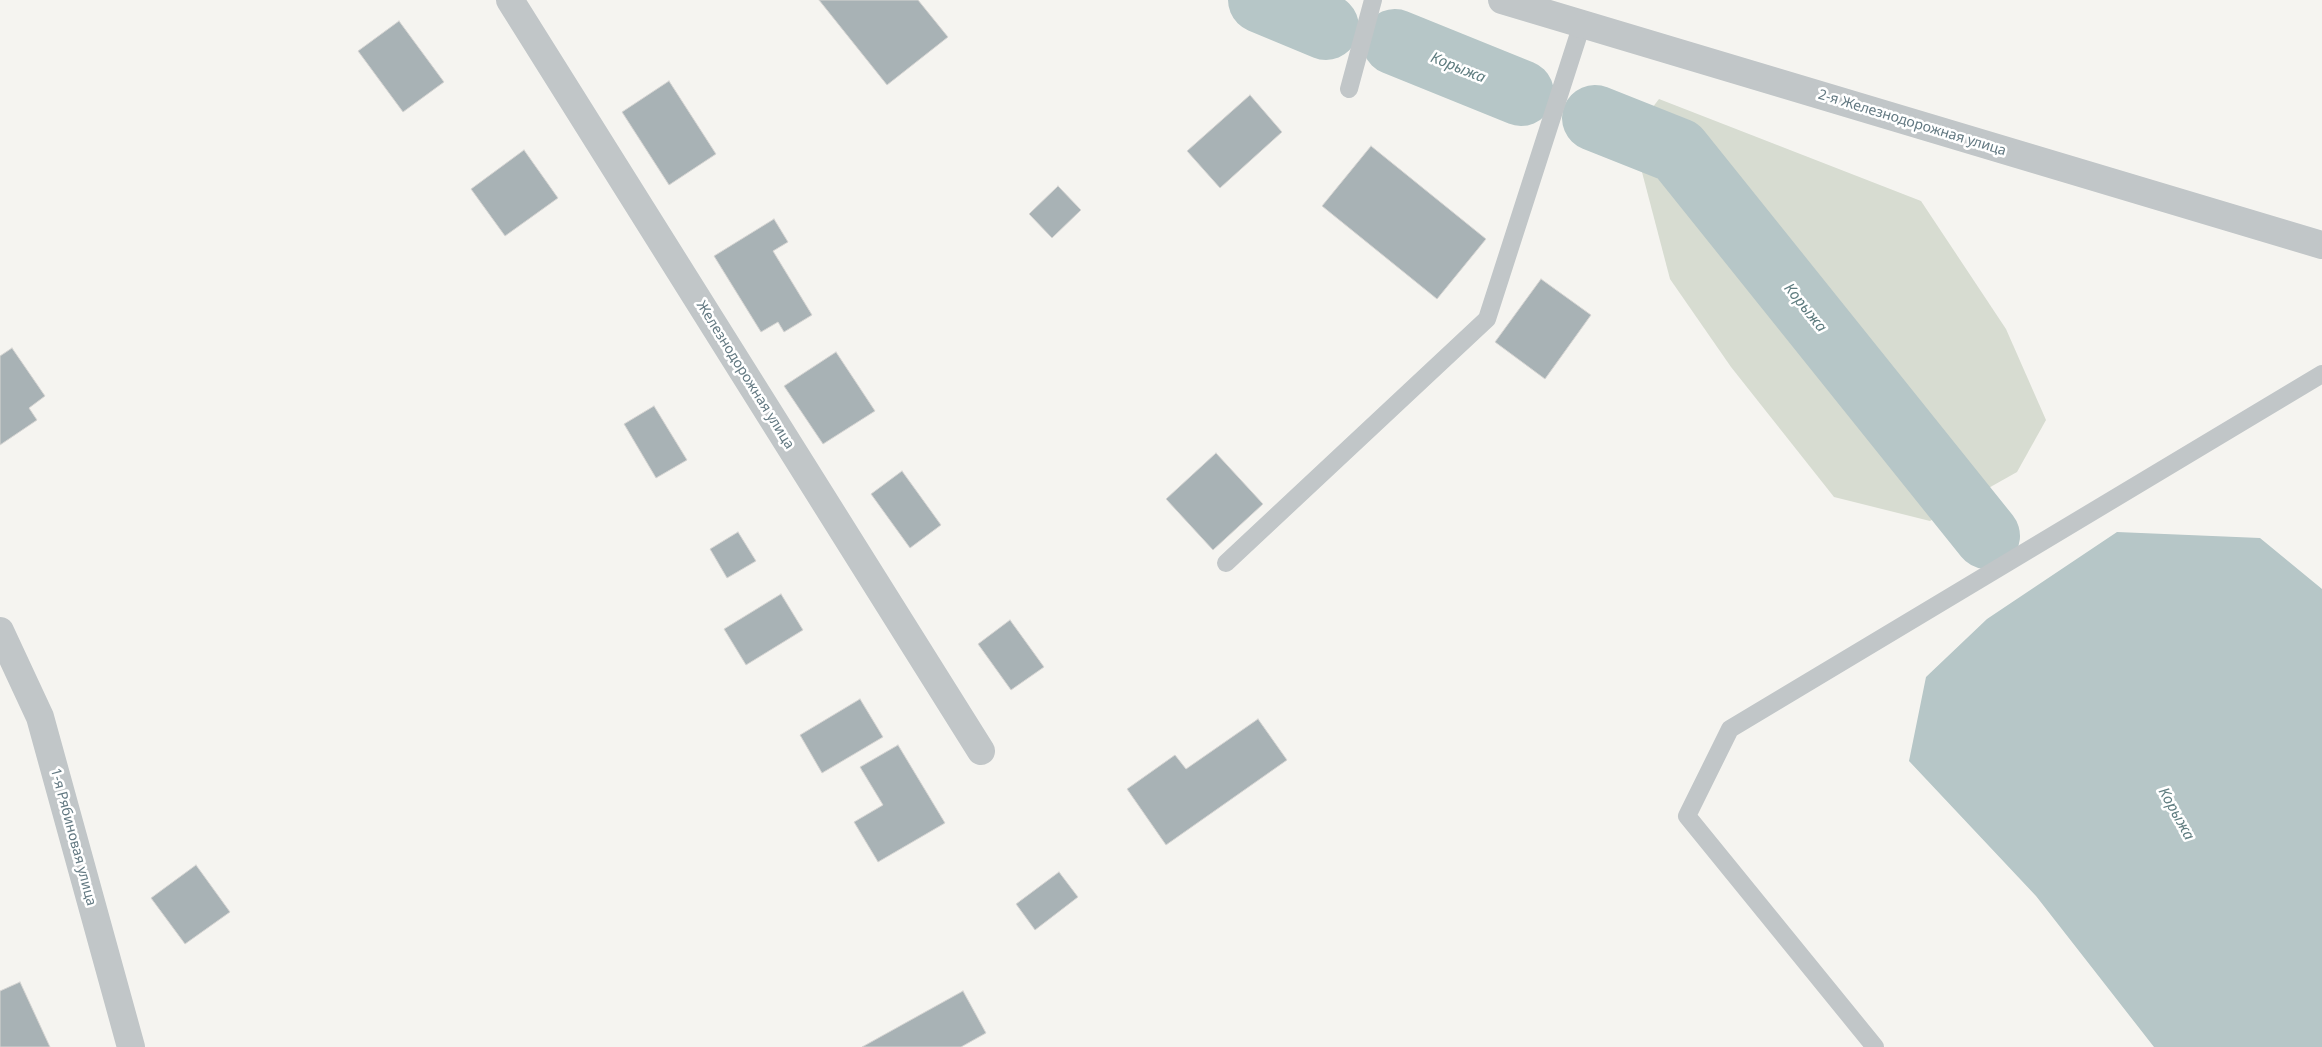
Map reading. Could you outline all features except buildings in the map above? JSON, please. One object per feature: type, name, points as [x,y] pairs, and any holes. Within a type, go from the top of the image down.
[{"type":"street","name":"Железнодорожная улица","points":[[510,0],[981,751]]},
{"type":"street","name":"2-я Железнодорожная улица","points":[[1502,0],[2322,245]]},
{"type":"street","name":"1-я Рябиновая улица","points":[[0,631],[40,717],[131,1047]]},
{"type":"lane","points":[[1349,89],[1373,0]]},
{"type":"lane","points":[[1226,563],[1487,319],[1582,24]]},
{"type":"lane","points":[[1875,1047],[1687,816],[1730,729],[2322,374]]},
{"type":"shaded area","points":[[1659,99],[1921,201],[2006,329],[2046,420],[2017,472],[1930,521],[1834,497],[1731,367],[1670,279],[1632,134]]},
{"type":"water","points":[[2117,532],[2260,538],[2322,589],[2322,1047],[2154,1047],[2036,896],[1909,761],[1926,677],[1987,619]]},
{"type":"waterway","name":"Корыжа","points":[[1261,0],[1326,27]]},
{"type":"waterway","name":"Корыжа","points":[[1395,42],[1521,93]]},
{"type":"waterway","name":"Корыжа","points":[[1595,118],[1678,151],[1987,536]]}]
